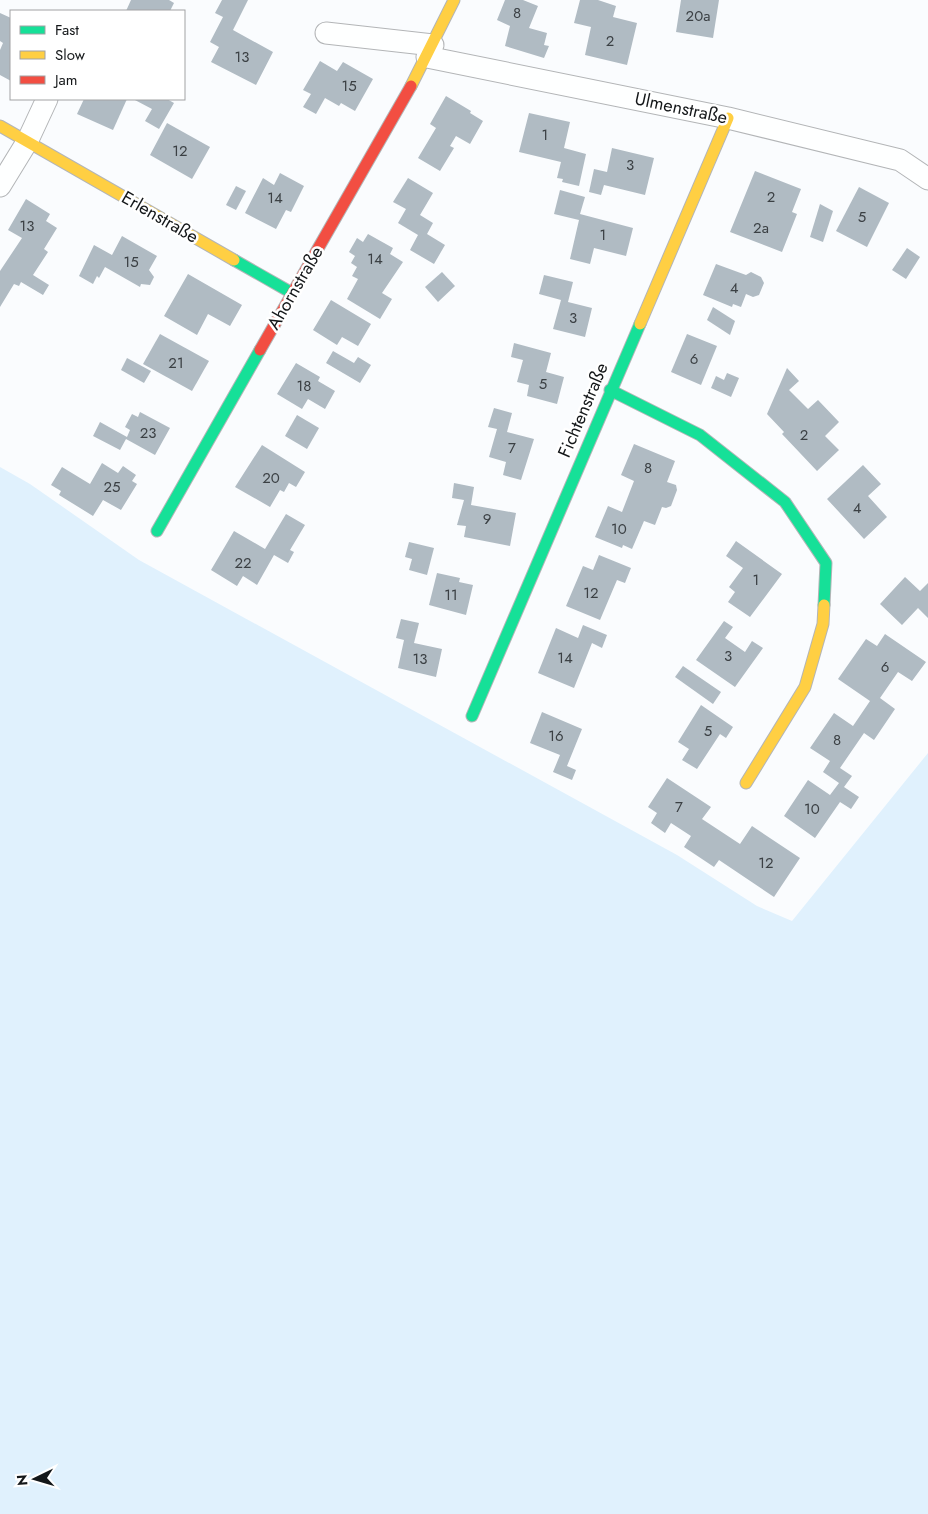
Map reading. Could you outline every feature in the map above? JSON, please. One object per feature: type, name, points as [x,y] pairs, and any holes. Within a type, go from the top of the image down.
[{"type":"street","name":"Ahornstraße","points":[[157,532],[430,51],[454,0]]},
{"type":"street","points":[[326,33],[430,51]]},
{"type":"street","name":"Ulmenstraße","points":[[430,51],[728,118],[900,160],[928,179]]},
{"type":"street","points":[[0,186],[27,142],[47,100]]},
{"type":"street","name":"Fichtenstraße","points":[[472,716],[728,118]]},
{"type":"street","name":"Erlenstraße","points":[[0,126],[292,293]]},
{"type":"street","points":[[610,390],[700,435],[785,502],[826,563],[823,624],[805,687],[746,783]]},
{"type":"shaded area","points":[[0,467],[30,484],[139,560],[677,855],[757,906],[792,921],[928,753],[928,1514],[0,1514]]},
{"type":"building","points":[[131,0],[169,0],[174,3],[170,10],[126,10]]},
{"type":"building","points":[[222,0],[248,0],[233,30],[273,52],[256,85],[211,62],[219,47],[210,42],[223,17],[215,13]]},
{"type":"building","points":[[505,0],[523,0],[538,6],[529,28],[547,33],[544,45],[549,46],[544,58],[505,46],[510,26],[497,20]]},
{"type":"building","points":[[580,0],[598,0],[616,6],[613,17],[637,23],[627,65],[585,55],[591,27],[574,23]]},
{"type":"building","points":[[681,0],[719,0],[713,38],[676,32]]},
{"type":"building","points":[[0,13],[10,18],[10,80],[0,75],[0,50],[3,43],[0,41]]},
{"type":"building","points":[[320,61],[337,71],[343,62],[373,79],[355,111],[341,103],[339,106],[325,98],[316,114],[303,107],[311,94],[303,90]]},
{"type":"building","points":[[446,96],[471,111],[470,113],[483,121],[470,144],[456,136],[450,146],[454,148],[440,171],[418,158],[436,128],[430,124]]},
{"type":"building","points":[[84,100],[127,100],[113,130],[77,114]]},
{"type":"building","points":[[135,100],[169,100],[174,103],[159,129],[145,121],[152,109]]},
{"type":"building","points":[[529,113],[570,122],[564,148],[586,154],[579,186],[562,182],[563,179],[557,178],[561,162],[519,152]]},
{"type":"building","points":[[167,123],[210,147],[192,179],[150,155]]},
{"type":"building","points":[[612,148],[654,158],[645,195],[604,185],[601,195],[589,192],[594,169],[607,172]]},
{"type":"building","points":[[755,171],[801,189],[792,212],[797,214],[782,252],[730,232]]},
{"type":"building","points":[[280,173],[304,186],[291,212],[286,210],[276,229],[245,213],[263,178],[274,185]]},
{"type":"building","points":[[408,178],[433,193],[420,215],[433,223],[427,234],[445,245],[434,264],[410,250],[418,235],[398,223],[406,209],[393,202]]},
{"type":"building","points":[[236,186],[246,191],[236,210],[226,205]]},
{"type":"building","points":[[859,187],[889,203],[867,247],[836,231]]},
{"type":"building","points":[[560,190],[585,197],[580,214],[633,228],[626,256],[594,248],[590,264],[570,259],[579,220],[554,214]]},
{"type":"building","points":[[26,199],[50,214],[46,221],[57,228],[44,249],[48,252],[33,275],[49,285],[43,295],[21,282],[19,286],[14,284],[0,307],[0,271],[22,238],[8,230]]},
{"type":"building","points":[[820,204],[833,211],[823,242],[810,237]]},
{"type":"building","points":[[368,234],[393,248],[390,254],[403,262],[382,293],[392,299],[380,319],[347,299],[358,279],[352,276],[357,267],[351,263],[355,256],[349,252],[357,238],[363,242]]},
{"type":"building","points":[[122,236],[157,256],[149,270],[154,277],[150,285],[141,284],[140,287],[105,267],[93,284],[79,276],[94,245],[112,255]]},
{"type":"building","points":[[907,248],[920,257],[906,279],[892,270]]},
{"type":"building","points":[[716,264],[746,275],[751,272],[761,277],[764,283],[759,295],[753,297],[746,294],[741,307],[733,304],[732,307],[703,295]]},
{"type":"building","points":[[442,272],[455,286],[438,302],[425,287]]},
{"type":"building","points":[[188,274],[242,305],[230,326],[208,314],[197,335],[164,316]]},
{"type":"building","points":[[544,275],[573,282],[568,302],[592,308],[585,337],[553,329],[561,300],[539,294]]},
{"type":"building","points":[[331,300],[371,324],[358,346],[342,337],[337,345],[313,330]]},
{"type":"building","points":[[713,307],[735,321],[730,335],[707,320]]},
{"type":"building","points":[[160,334],[209,361],[192,391],[143,364]]},
{"type":"building","points":[[687,334],[717,346],[701,385],[671,372]]},
{"type":"building","points":[[514,343],[551,353],[546,372],[564,377],[557,404],[527,396],[529,385],[517,382],[523,360],[511,357]]},
{"type":"building","points":[[333,351],[354,363],[358,357],[371,365],[360,383],[326,363]]},
{"type":"building","points":[[127,358],[151,371],[144,383],[121,370]]},
{"type":"building","points":[[296,363],[320,377],[318,381],[335,391],[325,409],[308,399],[302,409],[277,394]]},
{"type":"building","points":[[787,368],[799,381],[789,390],[808,409],[818,400],[839,422],[825,436],[839,450],[817,471],[782,434],[784,432],[767,414]]},
{"type":"building","points":[[727,373],[739,378],[731,397],[711,388],[716,376],[724,380]]},
{"type":"building","points":[[494,408],[512,413],[507,432],[534,439],[521,480],[503,475],[506,462],[489,457],[497,429],[488,427]]},
{"type":"building","points":[[140,412],[170,428],[155,455],[126,439],[120,450],[93,436],[100,422],[127,437],[130,430],[125,427],[132,414],[138,417]]},
{"type":"building","points":[[297,415],[319,428],[307,449],[285,436]]},
{"type":"building","points":[[634,444],[675,461],[667,482],[676,485],[677,490],[671,506],[662,507],[655,525],[644,521],[632,549],[623,545],[622,548],[595,537],[608,506],[622,512],[634,481],[621,475]]},
{"type":"building","points":[[262,445],[305,472],[296,487],[289,483],[284,492],[280,490],[270,507],[235,487]]},
{"type":"building","points":[[102,463],[118,473],[123,466],[136,475],[132,481],[137,484],[121,510],[103,500],[93,516],[59,495],[61,491],[51,485],[62,467],[90,484]]},
{"type":"building","points":[[863,465],[881,484],[868,496],[887,517],[864,539],[827,499]]},
{"type":"building","points":[[454,483],[474,487],[471,505],[516,513],[510,546],[464,537],[466,526],[457,525],[464,500],[452,498]]},
{"type":"building","points":[[286,514],[305,525],[290,550],[294,552],[288,563],[274,555],[257,585],[243,576],[237,586],[211,570],[234,531],[265,549]]},
{"type":"building","points":[[736,541],[782,574],[750,617],[728,602],[735,592],[729,587],[743,568],[726,556]]},
{"type":"building","points":[[409,542],[434,548],[427,575],[409,570],[412,559],[405,557]]},
{"type":"building","points":[[599,555],[631,568],[625,583],[617,580],[600,620],[566,606],[583,566],[593,570]]},
{"type":"building","points":[[437,573],[460,578],[459,582],[473,585],[466,615],[429,605]]},
{"type":"building","points":[[905,577],[920,591],[928,583],[928,618],[918,608],[902,625],[880,604]]},
{"type":"building","points":[[401,619],[419,623],[414,643],[442,649],[436,677],[398,668],[404,640],[396,638]]},
{"type":"building","points":[[724,621],[733,627],[725,638],[745,652],[752,641],[763,648],[735,687],[696,660]]},
{"type":"building","points":[[583,625],[607,635],[602,648],[592,643],[574,688],[538,673],[556,628],[578,638]]},
{"type":"building","points":[[885,634],[926,662],[912,681],[898,672],[880,698],[895,709],[874,740],[864,733],[840,768],[852,776],[844,787],[859,797],[851,809],[840,802],[815,838],[784,816],[808,780],[830,795],[839,783],[823,772],[830,761],[810,748],[834,713],[853,726],[870,701],[838,679],[866,639],[877,646]]},
{"type":"building","points":[[683,666],[721,692],[713,704],[675,677]]},
{"type":"building","points":[[701,705],[733,727],[726,738],[720,734],[697,769],[682,760],[689,749],[678,742]]},
{"type":"building","points":[[542,712],[582,729],[567,766],[576,770],[572,780],[553,772],[560,755],[530,743]]},
{"type":"building","points":[[667,778],[711,807],[702,819],[740,844],[752,826],[800,858],[774,897],[719,860],[714,867],[684,847],[691,836],[671,823],[665,833],[651,823],[657,813],[648,807]]},
{"type":"traffic: fast","points":[[234,260],[292,293]]},
{"type":"traffic: fast","points":[[472,716],[640,324]]},
{"type":"traffic: fast","points":[[157,531],[260,350]]},
{"type":"traffic: fast","points":[[610,390],[700,435],[785,502],[826,563],[824,605]]},
{"type":"traffic: slow","points":[[411,86],[454,0]]},
{"type":"traffic: slow","points":[[640,324],[728,118]]},
{"type":"traffic: slow","points":[[0,126],[234,260]]},
{"type":"traffic: slow","points":[[746,783],[805,687],[823,624],[824,605]]},
{"type":"traffic: jam","points":[[260,350],[411,86]]}]
